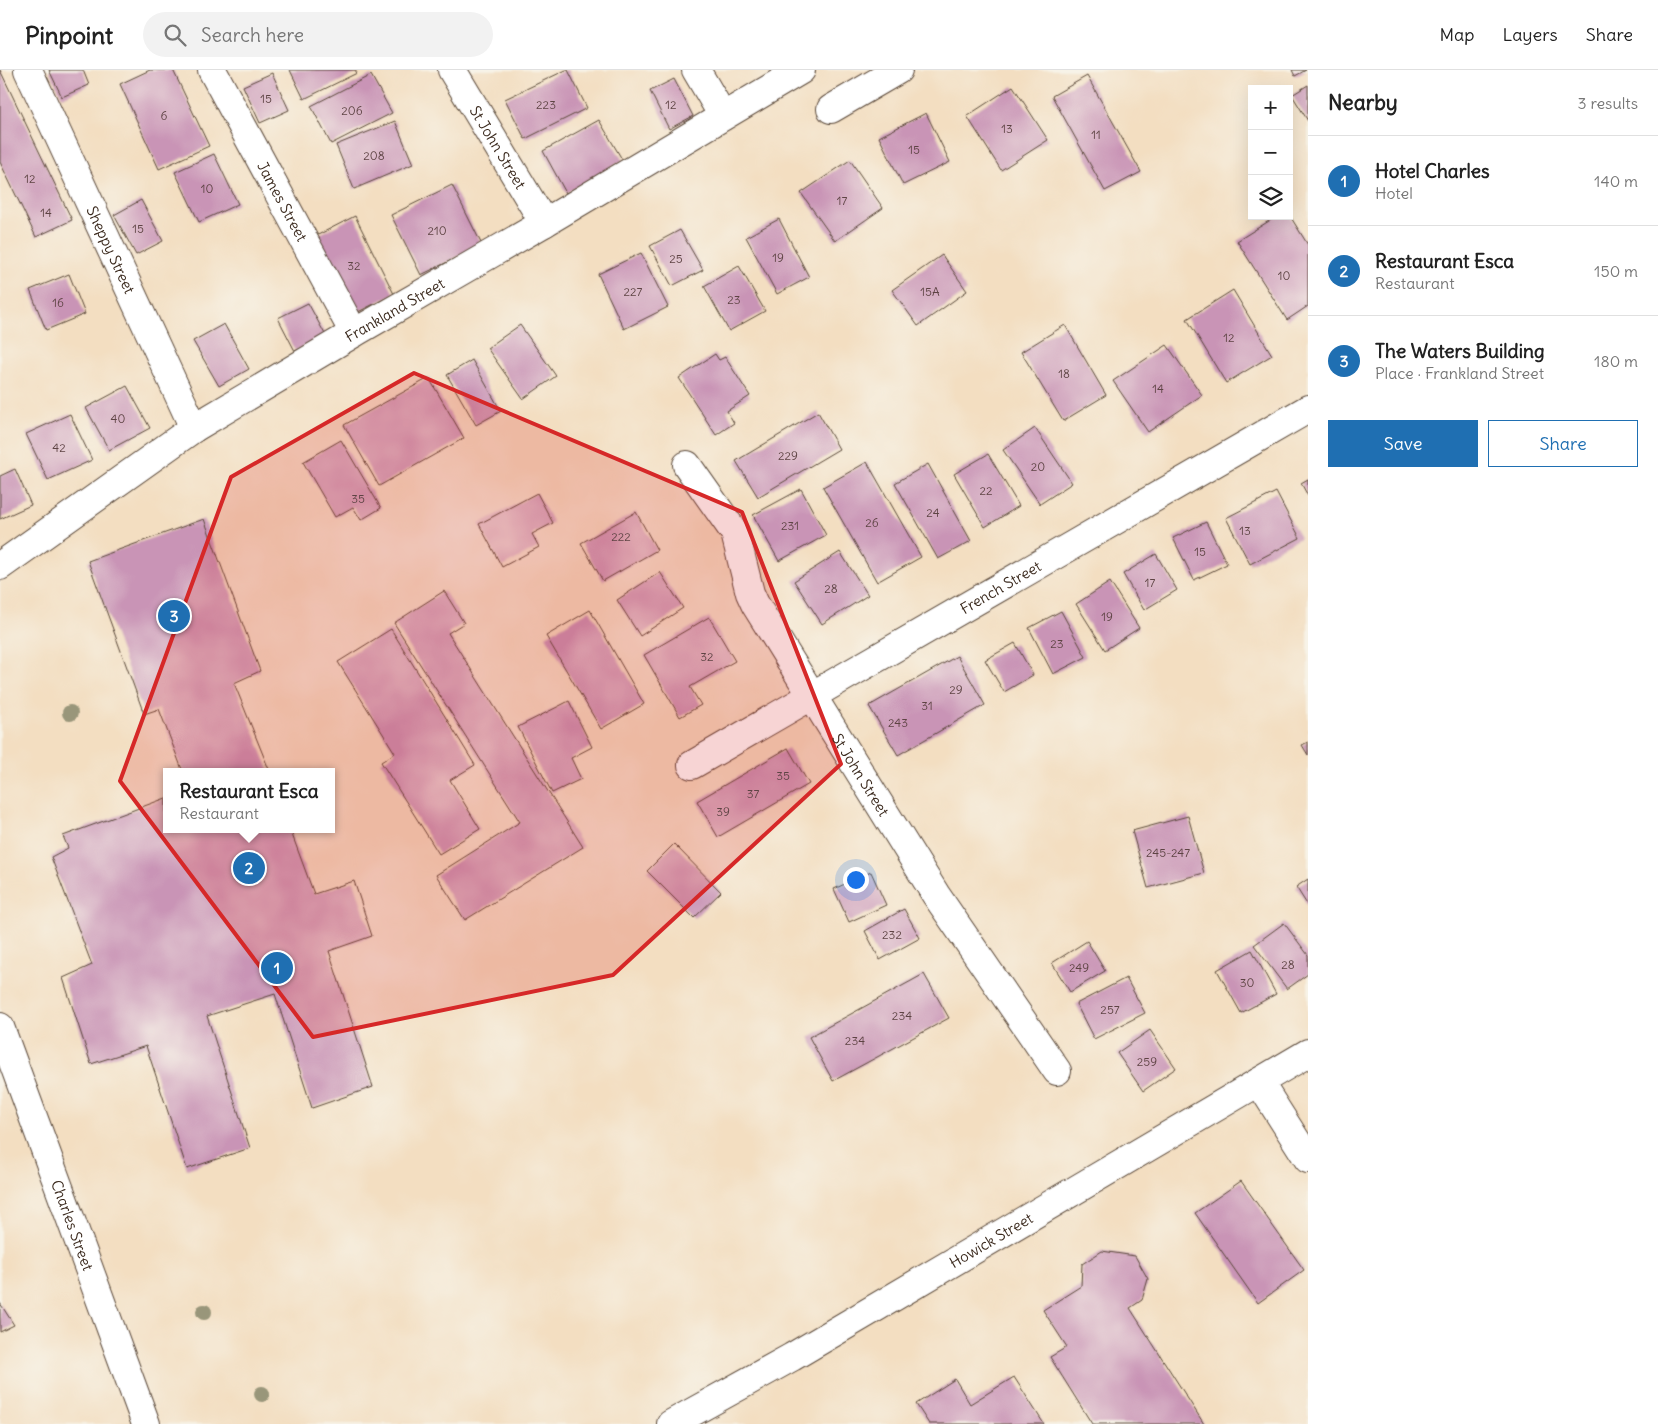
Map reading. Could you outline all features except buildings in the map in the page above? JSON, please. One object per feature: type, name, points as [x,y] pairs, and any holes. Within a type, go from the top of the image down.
[{"type":"street","name":"Sheppy Street","points":[[28,70],[194,428]]},
{"type":"street","name":"James Street","points":[[212,70],[354,332]]},
{"type":"street","name":"St John Street","points":[[452,70],[544,223]]},
{"type":"street","points":[[696,70],[723,116]]},
{"type":"street","name":"Frankland Street","points":[[0,566],[194,428],[801,70]]},
{"type":"street","points":[[831,109],[898,70]]},
{"type":"street","name":"French Street","points":[[692,765],[1308,409]]},
{"type":"street","name":"St John Street","points":[[688,465],[735,533],[753,599],[811,696],[936,895],[1058,1071]]},
{"type":"street","name":"Charles Street","points":[[0,1026],[146,1424]]},
{"type":"street","name":"Howick Street","points":[[671,1424],[801,1352],[1308,1053]]},
{"type":"street","points":[[1259,1082],[1308,1159]]},
{"type":"highlighted area","points":[[414,373],[742,512],[841,764],[613,975],[313,1037],[120,781],[231,477]]},
{"type":"place","name":"The Waters Building","points":[[174,616]]},
{"type":"place","name":"Restaurant Esca","points":[[249,868]]},
{"type":"place","name":"Hotel Charles","points":[[277,968]]}]
